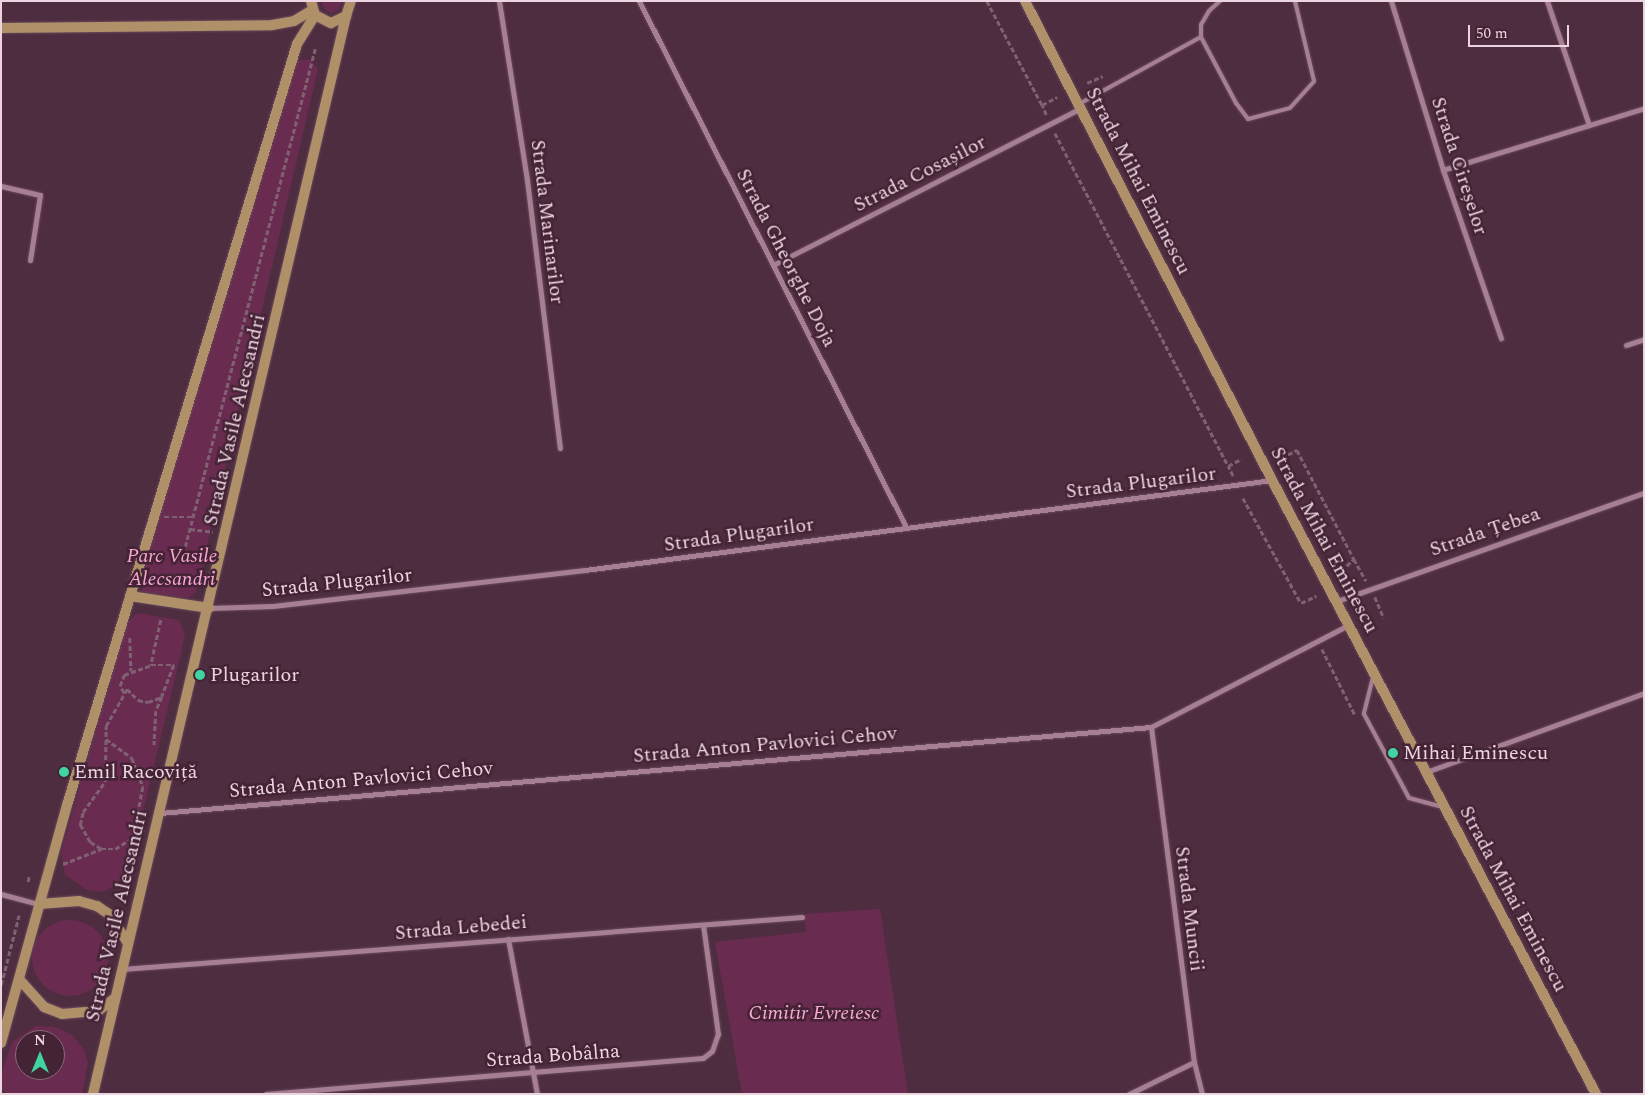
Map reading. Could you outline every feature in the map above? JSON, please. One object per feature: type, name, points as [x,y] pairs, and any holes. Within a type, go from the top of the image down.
[{"type":"street","name":"Strada Marinarilor","points":[[499,1],[528,180],[560,448]]},
{"type":"street","name":"Strada Gheorghe Doja","points":[[639,1],[906,527]]},
{"type":"street","name":"Strada Mihai Eminescu","points":[[1025,1],[1272,480],[1596,1094]]},
{"type":"street","name":"Strada Cireșelor","points":[[1392,1],[1443,170],[1501,338]]},
{"type":"street","points":[[1546,1],[1589,125]]},
{"type":"street","name":"Strada Vasile Alecsandri","points":[[93,1094],[209,608],[346,16],[352,2]]},
{"type":"street","points":[[1,28],[272,24],[294,21],[313,9],[330,23],[346,16]]},
{"type":"street","name":"Strada Vasile Alecsandri","points":[[1,1043],[38,904],[130,596],[297,44],[313,9]]},
{"type":"street","name":"Strada Cosașilor","points":[[772,265],[1080,106]]},
{"type":"street","points":[[1443,170],[1644,108]]},
{"type":"street","points":[[1,186],[40,195],[30,260]]},
{"type":"street","points":[[1626,345],[1644,339]]},
{"type":"street","name":"Strada Plugarilor","points":[[209,608],[273,606],[527,577],[1272,480]]},
{"type":"street","name":"Strada Țebea","points":[[1337,601],[1644,493]]},
{"type":"street","points":[[130,596],[209,608]]},
{"type":"street","name":"Strada Anton Pavlovici Cehov","points":[[159,813],[1151,728],[1349,625]]},
{"type":"street","points":[[1426,772],[1644,693]]},
{"type":"street","name":"Strada Muncii","points":[[1151,728],[1194,1062],[1202,1094]]},
{"type":"street","points":[[1,894],[38,904],[79,901],[96,906],[109,914],[121,928],[128,943]]},
{"type":"street","name":"Strada Lebedei","points":[[122,969],[802,917]]},
{"type":"street","name":"Strada Bobâlna","points":[[266,1094],[703,1058],[712,1052],[718,1034],[703,925]]},
{"type":"street","points":[[508,940],[537,1094]]},
{"type":"street","points":[[19,979],[44,1007],[62,1014],[98,1011],[115,998]]},
{"type":"street","points":[[1129,1094],[1194,1062]]},
{"type":"lane","points":[[1220,1],[1209,11],[1201,26],[1201,37],[1236,103],[1248,118],[1290,108],[1314,80],[1295,1]]},
{"type":"lane","points":[[1080,106],[1201,37]]},
{"type":"lane","points":[[1374,672],[1364,714],[1409,798],[1446,808]]},
{"type":"path","points":[[987,1],[1047,115]]},
{"type":"path","points":[[185,547],[315,49]]},
{"type":"path","points":[[1087,83],[1103,76]]},
{"type":"path","points":[[1042,105],[1057,97]]},
{"type":"path","points":[[1055,133],[1234,477]]},
{"type":"path","points":[[1281,458],[1297,450],[1366,581]]},
{"type":"path","points":[[1228,466],[1241,459]]},
{"type":"path","points":[[1243,498],[1301,603],[1316,596]]},
{"type":"path","points":[[164,516],[193,517]]},
{"type":"path","points":[[190,529],[218,532]]},
{"type":"path","points":[[1341,571],[1354,559]]},
{"type":"path","points":[[1375,597],[1384,618]]},
{"type":"path","points":[[151,665],[161,620]]},
{"type":"path","points":[[130,636],[131,671]]},
{"type":"path","points":[[1322,649],[1362,728],[1370,724]]},
{"type":"path","points":[[124,693],[120,686],[124,675],[131,671],[151,665],[174,665],[156,711],[154,744]]},
{"type":"path","points":[[101,849],[90,842],[80,825],[83,812],[105,782],[106,726],[127,688],[138,700],[148,702],[162,697]]},
{"type":"path","points":[[106,739],[132,758],[143,787],[134,835]]},
{"type":"path","points":[[63,864],[101,849],[115,849],[134,835],[145,830]]},
{"type":"path","points":[[28,882],[29,876]]},
{"type":"path","points":[[1,985],[19,915]]},
{"type":"green space","points":[[321,1],[342,2],[338,10],[332,13],[324,9]]},
{"type":"green space","name":"Parc Vasile Alecsandri","points":[[310,59],[318,69],[198,584],[195,593],[187,598],[143,592],[139,581],[294,68],[297,61]]},
{"type":"green space","points":[[137,613],[179,620],[185,634],[129,870],[111,888],[102,892],[87,890],[65,875],[61,853],[126,625]]},
{"type":"green space","name":"Cimitir Evreiesc","points":[[880,909],[908,1094],[742,1094],[715,942],[806,932],[805,914]]},
{"type":"green space","points":[[70,920],[84,923],[97,931],[105,944],[108,958],[105,972],[97,985],[84,993],[70,996],[56,993],[43,985],[35,972],[32,958],[35,944],[43,931],[56,923]]},
{"type":"green space","points":[[36,1026],[55,1027],[61,1030],[30,1030]]},
{"type":"green space","points":[[65,1032],[72,1035],[84,1049],[88,1063],[82,1094],[7,1094],[1,1088],[1,1075],[12,1042],[15,1040],[15,1080],[65,1080]]},
{"type":"place","name":"Plugarilor","points":[[200,675]]},
{"type":"place","name":"Mihai Eminescu","points":[[1393,753]]},
{"type":"place","name":"Emil Racoviță","points":[[64,772]]}]
